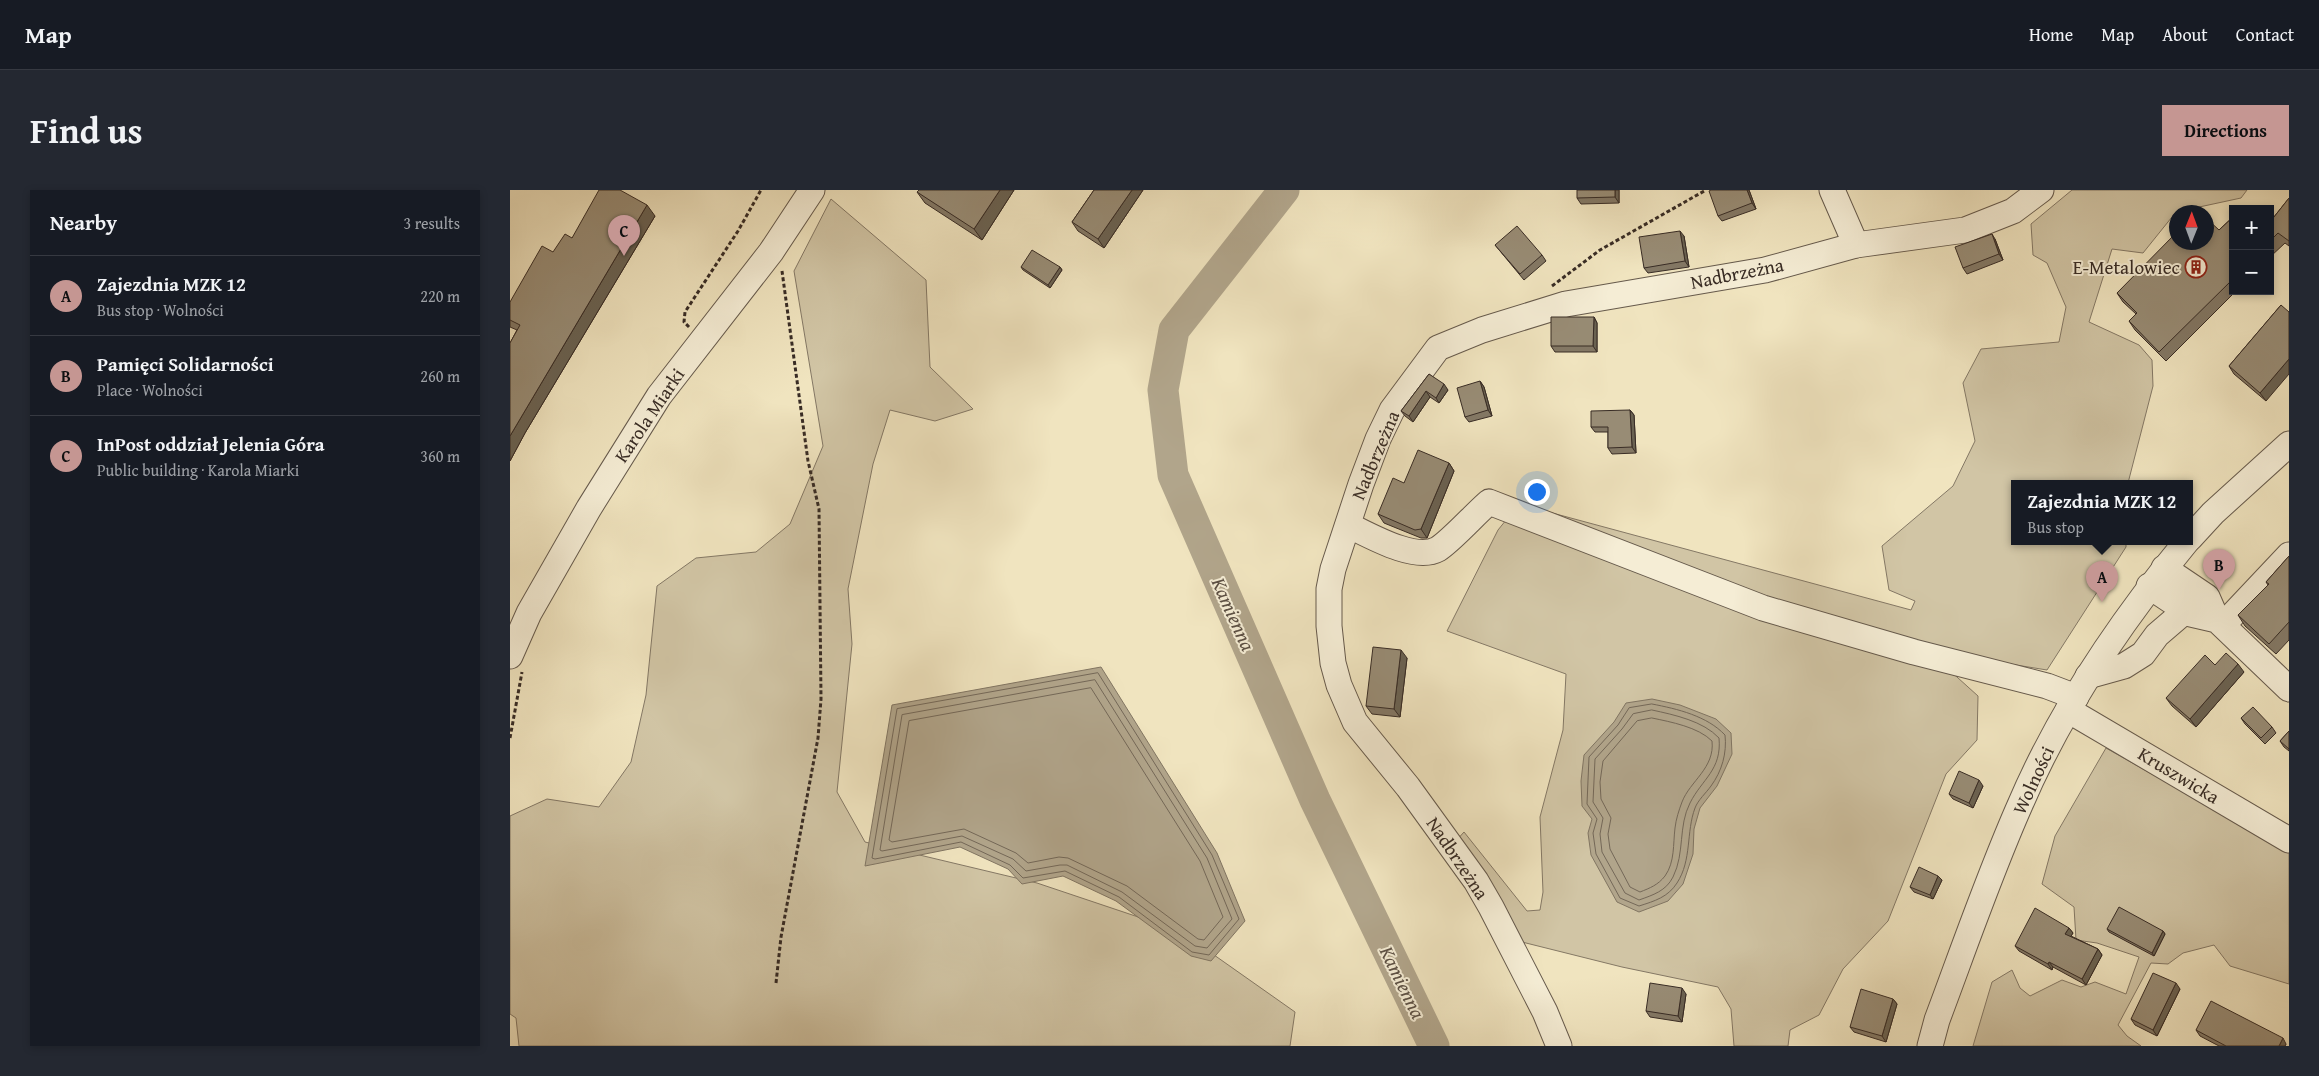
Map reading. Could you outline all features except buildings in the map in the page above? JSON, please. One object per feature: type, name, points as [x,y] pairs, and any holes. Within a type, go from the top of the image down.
[{"type":"street","name":"Karola Miarki","points":[[510,656],[529,613],[589,508],[659,396],[771,252],[812,190]]},
{"type":"street","points":[[1832,190],[1856,245]]},
{"type":"street","name":"Nadbrzeżna","points":[[1558,1046],[1545,1012],[1476,881],[1408,788],[1355,722],[1347,706],[1333,663],[1328,608],[1333,569],[1369,461],[1392,410],[1438,348],[1448,342],[1566,304],[1765,270],[1856,245],[1965,230],[2013,211],[2041,190]]},
{"type":"street","name":"Wolności","points":[[2193,534],[2213,513],[2289,444]]},
{"type":"street","name":"Kruszwicka","points":[[1348,525],[1382,541],[1416,553],[1437,549],[1488,502],[1764,608],[1914,652],[2047,686],[2289,840]]},
{"type":"street","name":"Wolności","points":[[1930,1046],[1947,993],[2020,804],[2088,676],[2157,577],[2183,545]]},
{"type":"street","points":[[2220,622],[2289,555]]},
{"type":"street","points":[[2157,577],[2185,610],[2191,614],[2220,622]]},
{"type":"street","points":[[2157,577],[2207,598],[2220,622],[2289,689]]},
{"type":"street","points":[[2088,676],[2124,666],[2143,654],[2157,635],[2185,610]]},
{"type":"path","points":[[694,330],[684,322],[685,312],[738,231],[761,190]]},
{"type":"path","points":[[1546,290],[1600,250],[1706,190]]},
{"type":"path","points":[[771,252],[782,267],[808,461],[819,510],[821,700],[818,738],[781,937],[776,983]]},
{"type":"shaded area","points":[[2072,190],[2247,190],[2241,198],[2208,205],[2169,205],[2169,221],[2143,253],[2112,249],[2089,322],[2139,345],[2152,360],[2153,386],[2129,480],[2011,480],[2011,545],[2126,545],[2126,547],[2047,670],[1960,656],[1947,668],[1978,696],[1977,740],[1946,774],[1888,921],[1843,969],[1819,1015],[1790,1030],[1788,1046],[1734,1046],[1731,1009],[1718,987],[1622,967],[1522,942],[1455,842],[1464,832],[1527,911],[1540,910],[1543,892],[1540,817],[1563,730],[1566,674],[1447,631],[1498,530],[1519,504],[1911,610],[1915,601],[1889,590],[1882,546],[1953,486],[1975,441],[1963,383],[1981,349],[2059,342],[2066,307],[2047,263],[2033,255],[2031,224]]},
{"type":"shaded area","points":[[831,199],[926,280],[930,367],[973,409],[935,421],[890,410],[873,464],[848,589],[852,644],[837,792],[865,842],[1037,883],[1180,931],[1295,1012],[1290,1046],[519,1046],[516,1018],[510,1014],[510,816],[547,799],[599,807],[631,762],[646,695],[657,586],[696,558],[756,552],[790,524],[823,446],[794,271]]},
{"type":"shaded area","points":[[2106,748],[2289,852],[2289,984],[2230,966],[2214,945],[2183,953],[2168,964],[2151,963],[2118,1025],[2127,1036],[2141,1046],[1973,1046],[1992,982],[2012,970],[2020,988],[2030,996],[2062,980],[2081,987],[2095,982],[2126,994],[2139,957],[2097,943],[2076,940],[2074,907],[2042,884],[2055,836]]},
{"type":"water","points":[[1101,667],[1217,853],[1245,921],[1211,961],[1191,956],[1116,901],[1063,876],[1022,884],[1008,869],[960,847],[865,866],[892,705]]},
{"type":"water","points":[[1652,699],[1680,705],[1716,719],[1731,733],[1732,754],[1717,786],[1700,808],[1694,829],[1693,854],[1683,884],[1668,901],[1639,912],[1617,902],[1591,855],[1588,833],[1592,819],[1582,806],[1581,781],[1584,755],[1614,722],[1626,703]]},
{"type":"waterway","name":"Kamienna","points":[[1284,190],[1174,330],[1163,390],[1173,475],[1315,800],[1434,1046]]},
{"type":"place","name":"InPost oddział Jelenia Góra","points":[[624,256]]},
{"type":"place","name":"E-Metalowiec","points":[[2196,267]]},
{"type":"place","name":"Pamięci Solidarności","points":[[2219,590]]},
{"type":"place","name":"Zajezdnia MZK 12","points":[[2102,602]]}]
